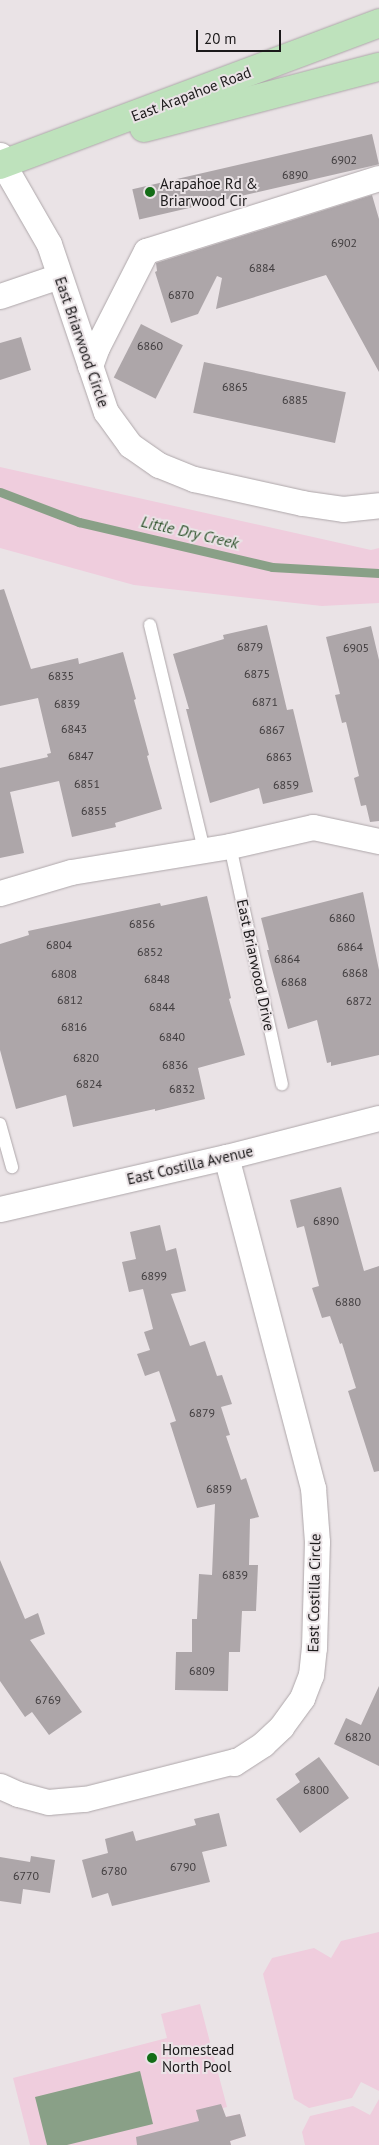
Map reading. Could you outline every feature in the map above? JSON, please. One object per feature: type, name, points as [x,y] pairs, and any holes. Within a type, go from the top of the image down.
[{"type":"main road","name":"East Arapahoe Road","points":[[1,162],[379,23]]},
{"type":"main road","name":"East Arapahoe Road","points":[[1,162],[379,67]]},
{"type":"street","name":"East Briarwood Circle","points":[[1,162],[49,244],[106,412],[130,445],[158,464],[194,478],[302,503],[343,509],[379,505]]},
{"type":"street","points":[[90,366],[97,346],[146,251],[379,178]]},
{"type":"street","points":[[0,296],[59,276]]},
{"type":"street","points":[[0,893],[71,872],[230,846],[313,827],[379,841]]},
{"type":"street","name":"East Costilla Avenue","points":[[0,1209],[226,1157],[379,1118]]},
{"type":"street","name":"East Costilla Circle","points":[[0,1786],[18,1794],[48,1802],[85,1799],[235,1761],[234,1763],[264,1744],[281,1727],[302,1698],[311,1675],[314,1648],[317,1542],[312,1488],[226,1157]]},
{"type":"lane","points":[[150,626],[204,850]]},
{"type":"lane","name":"East Briarwood Drive","points":[[230,846],[282,1084]]},
{"type":"lane","points":[[0,1124],[12,1167]]},
{"type":"shaded area","points":[[0,467],[371,550],[379,548],[379,603],[322,606],[134,585],[0,548]]},
{"type":"shaded area","points":[[379,1932],[379,2091],[361,2082],[352,2098],[309,2108],[294,2099],[263,1974],[272,1958],[314,1948],[331,1958],[341,1941]]},
{"type":"shaded area","name":"Homestead North Pool","points":[[200,2004],[227,2107],[223,2108],[225,2117],[240,2114],[246,2136],[230,2141],[231,2145],[30,2145],[13,2078],[167,2038],[161,2014]]},
{"type":"shaded area","points":[[140,2071],[153,2124],[67,2145],[47,2145],[35,2097]]},
{"type":"shaded area","points":[[379,2099],[379,2145],[305,2145],[302,2132],[310,2116],[353,2106],[370,2115]]},
{"type":"building","points":[[372,134],[379,164],[139,220],[132,189]]},
{"type":"building","points":[[372,195],[379,219],[379,372],[326,275],[216,309],[222,278],[217,276],[198,314],[171,323],[155,272],[157,271],[156,263]]},
{"type":"building","points":[[141,324],[183,345],[156,399],[114,377]]},
{"type":"building","points":[[21,337],[31,370],[0,380],[0,343]]},
{"type":"building","points":[[204,362],[346,392],[335,443],[193,413]]},
{"type":"building","points":[[4,589],[31,669],[78,658],[79,664],[123,652],[149,755],[147,756],[162,809],[115,823],[116,827],[72,837],[59,781],[10,792],[24,853],[0,858],[0,768],[48,757],[47,754],[51,753],[38,698],[0,706],[0,590]]},
{"type":"building","points":[[267,625],[287,710],[293,709],[313,792],[263,804],[259,788],[210,803],[186,709],[189,709],[173,654],[224,639],[223,635]]},
{"type":"building","points":[[371,626],[379,660],[379,821],[370,822],[366,805],[361,806],[354,778],[359,776],[346,722],[342,723],[335,695],[340,694],[326,637]]},
{"type":"building","points":[[363,892],[379,970],[379,1055],[331,1066],[331,1062],[327,1063],[317,1020],[288,1029],[267,950],[269,950],[261,918]]},
{"type":"building","points":[[207,896],[231,998],[229,999],[245,1055],[198,1068],[205,1099],[155,1111],[155,1109],[73,1127],[66,1095],[16,1109],[0,1050],[0,944],[29,935],[28,931],[160,903],[161,906]]},
{"type":"building","points":[[341,1187],[364,1271],[379,1266],[379,1471],[374,1472],[348,1391],[356,1388],[342,1343],[340,1344],[330,1316],[322,1318],[312,1288],[319,1286],[304,1226],[297,1228],[290,1200]]},
{"type":"building","points":[[160,1225],[166,1251],[176,1248],[186,1291],[171,1294],[190,1346],[205,1341],[217,1376],[222,1375],[232,1404],[221,1407],[230,1435],[226,1436],[241,1480],[246,1478],[259,1517],[250,1519],[249,1565],[258,1565],[256,1611],[242,1611],[240,1652],[229,1652],[228,1691],[175,1690],[176,1652],[192,1652],[192,1619],[197,1619],[199,1574],[212,1575],[215,1504],[197,1508],[170,1423],[176,1421],[159,1371],[145,1376],[137,1354],[150,1350],[144,1332],[153,1329],[143,1289],[129,1292],[122,1262],[136,1259],[130,1232]]},
{"type":"building","points":[[0,1560],[25,1619],[38,1613],[45,1634],[30,1640],[82,1712],[49,1735],[32,1712],[25,1717],[0,1681]]},
{"type":"building","points":[[379,1686],[379,1766],[334,1744],[346,1718],[361,1725]]},
{"type":"building","points":[[319,1757],[349,1798],[300,1833],[276,1799],[300,1782],[295,1774]]},
{"type":"building","points":[[219,1813],[227,1846],[202,1852],[210,1882],[112,1906],[108,1893],[92,1898],[82,1860],[108,1853],[105,1839],[133,1831],[136,1841],[196,1825],[194,1819]]},
{"type":"building","points":[[31,1856],[55,1860],[50,1893],[23,1889],[21,1904],[0,1901],[0,1857],[30,1862]]},
{"type":"building","points":[[221,2104],[226,2117],[240,2114],[246,2136],[230,2141],[231,2145],[137,2145],[136,2137],[199,2121],[196,2110]]},
{"type":"waterway","name":"Little Dry Creek","points":[[0,492],[79,522],[272,567],[379,573]]},
{"type":"place","name":"Arapahoe Rd & Briarwood Cir","points":[[150,192]]},
{"type":"place","name":"Homestead North Pool","points":[[152,2058]]}]
